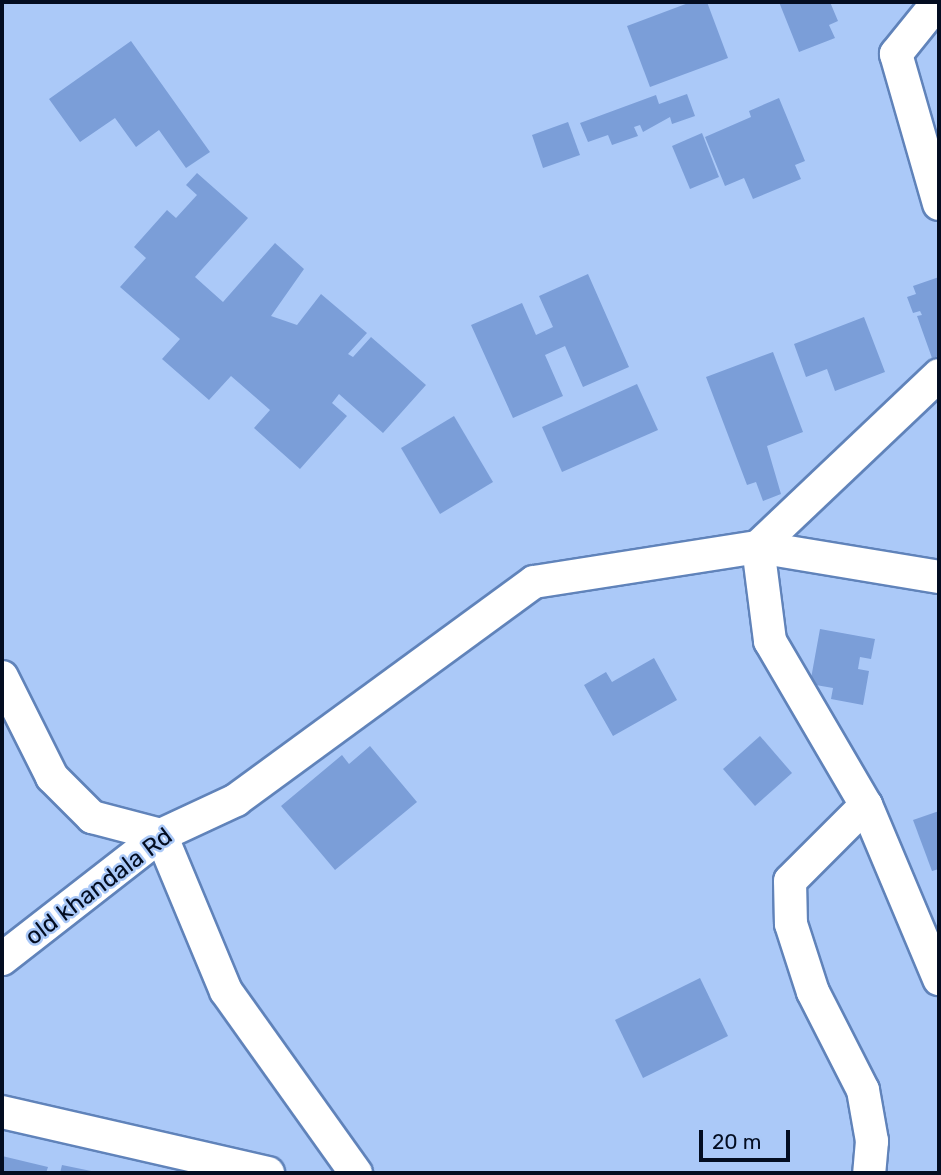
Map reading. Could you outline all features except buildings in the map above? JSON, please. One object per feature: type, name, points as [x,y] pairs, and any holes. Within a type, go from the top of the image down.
[{"type":"street","points":[[938,2],[896,54],[939,204]]},
{"type":"street","points":[[939,375],[758,547],[770,641],[866,805],[939,979]]},
{"type":"street","name":"old khandala Rd","points":[[2,959],[161,835],[236,800],[534,582],[758,547],[939,577]]},
{"type":"street","points":[[2,677],[52,777],[92,817],[161,835],[226,990],[356,1173]]},
{"type":"street","points":[[866,805],[790,881],[791,924],[813,992],[863,1090],[872,1141],[869,1173]]},
{"type":"street","points":[[2,1112],[268,1173]]}]
